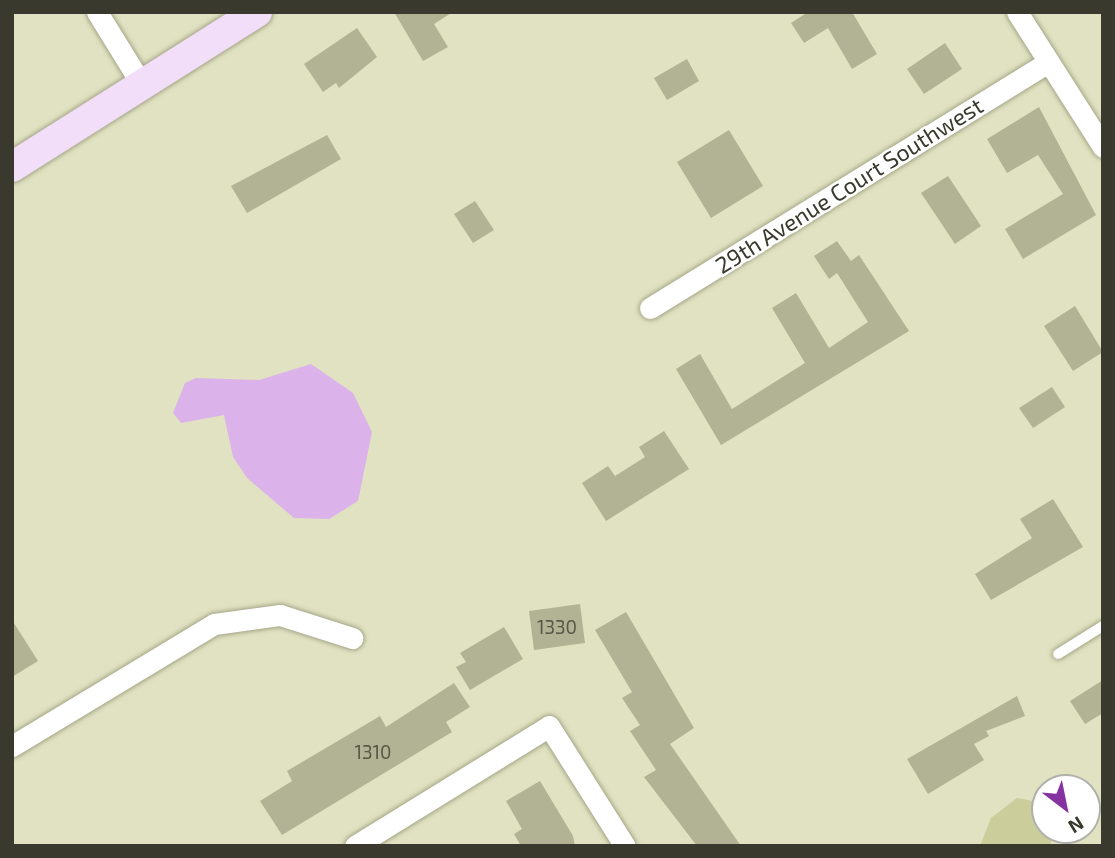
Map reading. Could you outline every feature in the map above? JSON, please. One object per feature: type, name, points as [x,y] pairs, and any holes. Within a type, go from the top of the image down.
[{"type":"street","points":[[97,12],[142,85]]},
{"type":"street","points":[[12,167],[257,12]]},
{"type":"street","points":[[1017,12],[1103,147]]},
{"type":"street","name":"29th Avenue Court Southwest","points":[[650,308],[1048,62]]},
{"type":"street","points":[[12,746],[214,624],[280,615],[352,638]]},
{"type":"street","points":[[355,846],[549,726],[625,846]]},
{"type":"lane","points":[[1058,654],[1103,626]]},
{"type":"green space","points":[[1017,798],[1031,801],[1031,844],[1050,846],[980,846],[991,818]]},
{"type":"shaded area","points":[[311,364],[353,393],[372,432],[358,501],[329,519],[294,518],[247,478],[233,457],[224,415],[181,423],[173,413],[185,383],[196,378],[259,380]]},
{"type":"building","points":[[394,12],[453,12],[434,24],[448,47],[423,61]]},
{"type":"building","points":[[808,12],[852,12],[877,54],[852,69],[828,28],[804,43],[791,23]]},
{"type":"building","points":[[357,28],[377,57],[339,88],[336,83],[323,92],[304,64]]},
{"type":"building","points":[[945,43],[962,69],[924,94],[907,69]]},
{"type":"building","points":[[687,59],[699,81],[667,100],[654,78]]},
{"type":"building","points":[[1039,107],[1096,215],[1023,259],[1005,229],[1063,194],[1038,155],[1007,173],[987,139]]},
{"type":"building","points":[[729,130],[763,186],[711,218],[677,162]]},
{"type":"building","points":[[327,135],[341,159],[247,213],[231,186]]},
{"type":"building","points":[[948,176],[981,226],[955,244],[921,193]]},
{"type":"building","points":[[475,201],[494,230],[473,243],[454,214]]},
{"type":"building","points":[[837,241],[851,261],[859,255],[909,331],[721,445],[676,369],[700,354],[732,409],[805,363],[772,308],[796,293],[829,348],[868,322],[837,273],[829,279],[814,256]]},
{"type":"building","points":[[1075,306],[1103,352],[1073,371],[1044,326]]},
{"type":"building","points":[[1052,387],[1065,407],[1033,428],[1019,408]]},
{"type":"building","points":[[664,431],[689,469],[606,521],[582,483],[608,466],[615,476],[645,457],[639,447]]},
{"type":"building","points":[[1053,499],[1083,547],[991,600],[975,574],[1032,538],[1020,519]]},
{"type":"building","points":[[580,604],[585,643],[534,650],[529,611]]},
{"type":"building","points":[[626,612],[694,728],[670,744],[741,846],[697,846],[644,777],[656,770],[630,731],[640,725],[622,698],[632,692],[595,630]]},
{"type":"building","points":[[12,620],[38,661],[12,677]]},
{"type":"building","points":[[504,627],[523,659],[470,690],[456,667],[466,662],[460,653]]},
{"type":"building","points":[[1103,680],[1103,713],[1085,724],[1070,701]]},
{"type":"building","points":[[454,683],[470,707],[446,722],[452,732],[282,835],[260,801],[292,781],[287,771],[380,716],[386,727]]},
{"type":"building","points":[[1017,696],[1025,716],[986,731],[989,736],[974,744],[984,760],[928,794],[907,759]]},
{"type":"building","points":[[540,781],[573,836],[575,846],[521,846],[514,834],[522,829],[506,801]]}]
